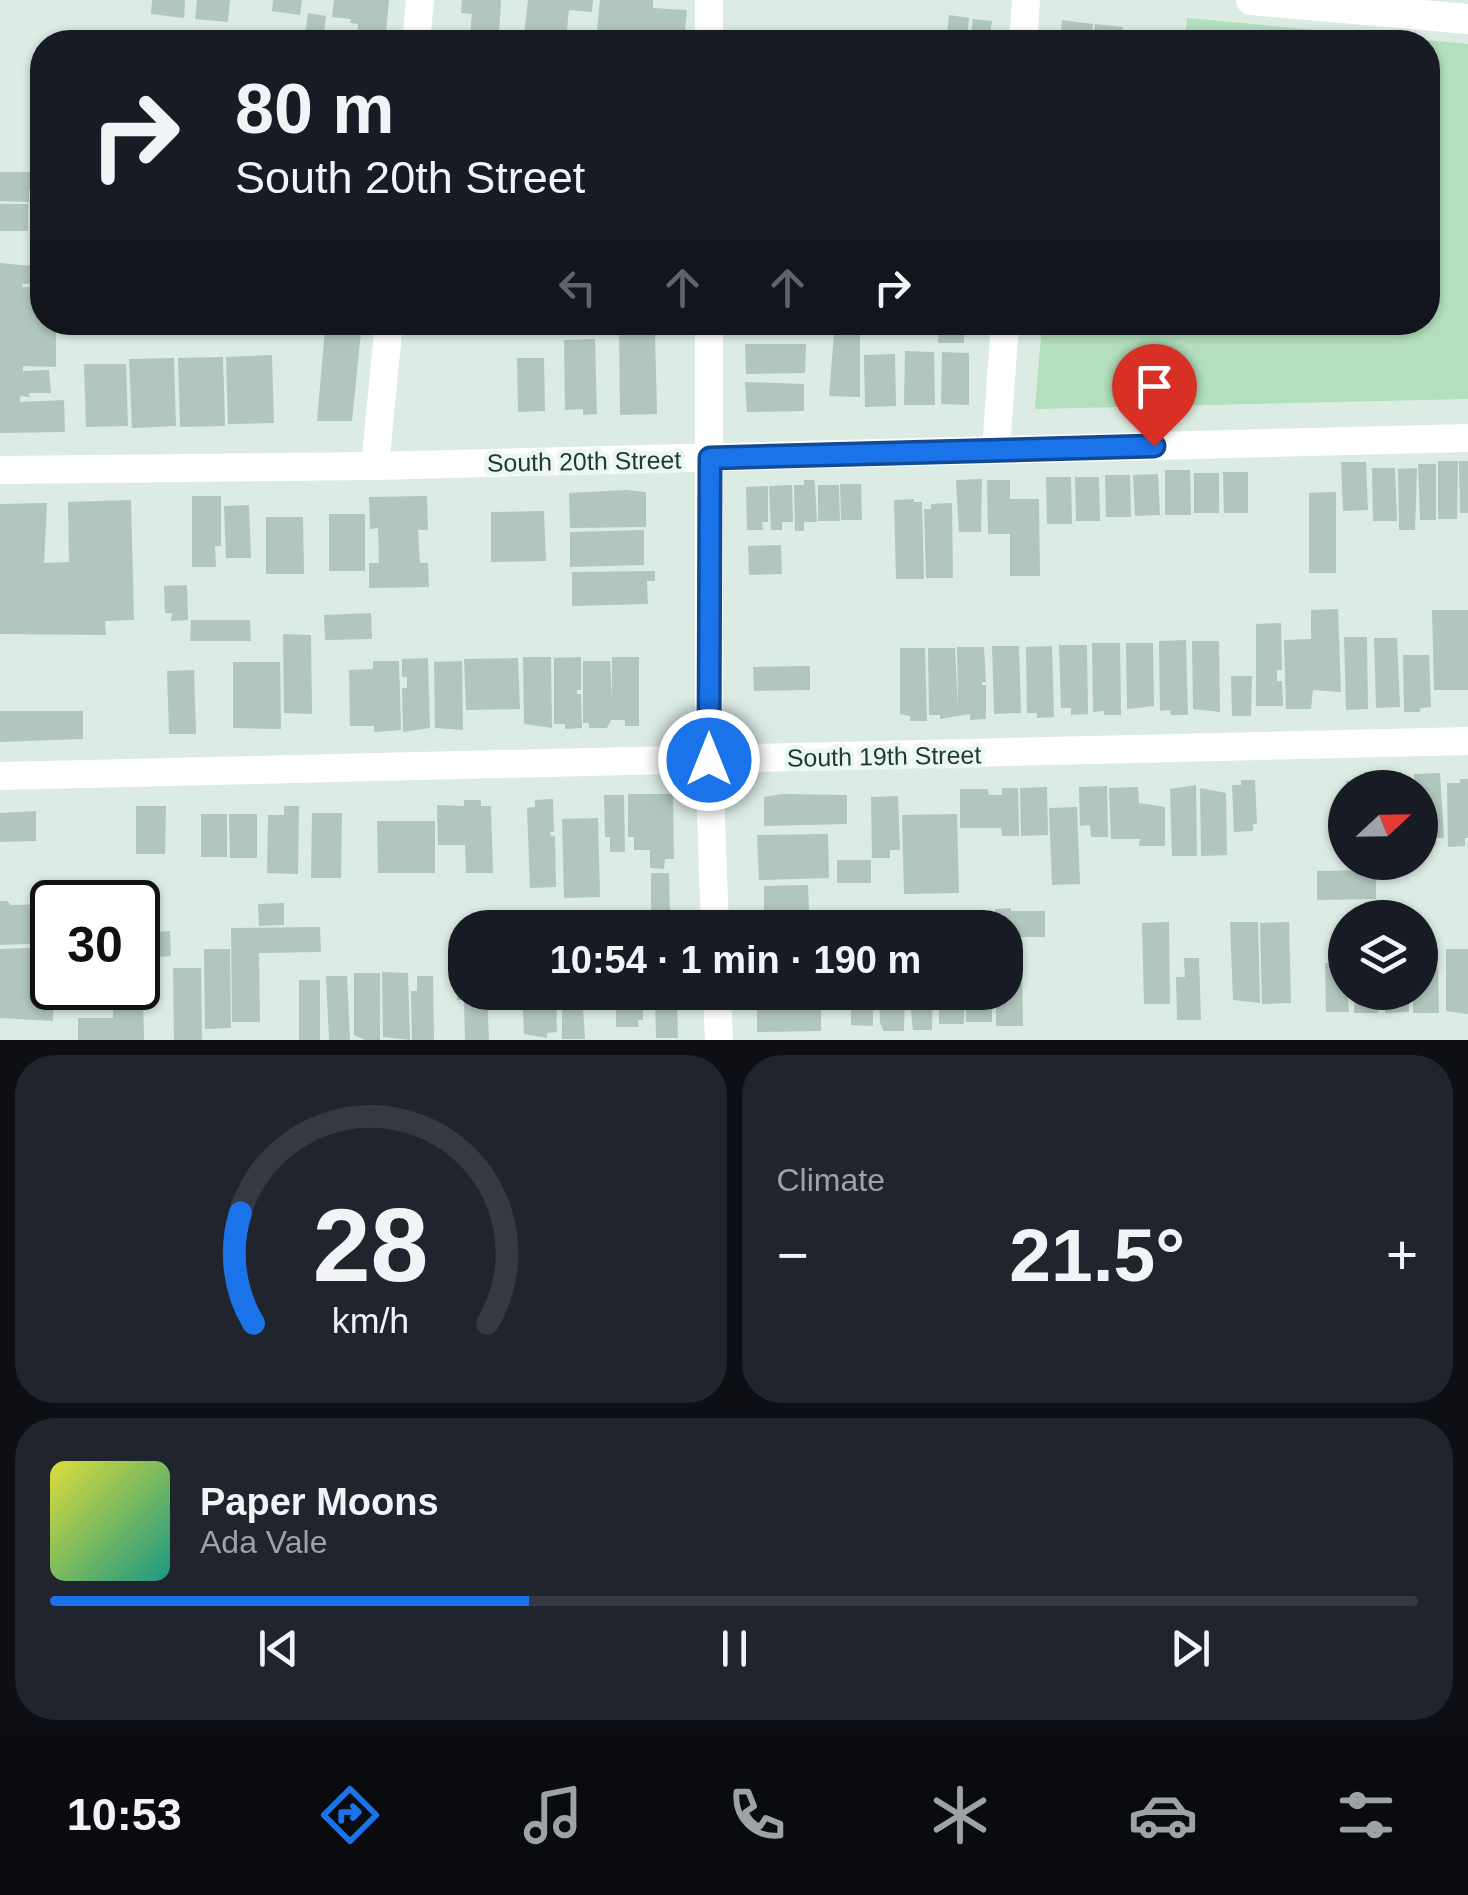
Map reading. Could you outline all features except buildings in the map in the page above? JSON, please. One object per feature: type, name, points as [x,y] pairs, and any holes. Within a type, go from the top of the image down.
[{"type":"main road","points":[[1251,0],[1468,18]]},
{"type":"street","points":[[417,30],[420,0]]},
{"type":"street","points":[[710,0],[710,30]]},
{"type":"street","points":[[1024,30],[1026,0]]},
{"type":"street","points":[[376,466],[388,335]]},
{"type":"street","points":[[710,335],[709,760],[714,910]]},
{"type":"street","points":[[996,450],[1003,335]]},
{"type":"street","name":"South 20th Street","points":[[0,470],[376,466],[1468,438]]},
{"type":"street","name":"South 19th Street","points":[[0,776],[1468,741]]},
{"type":"street","points":[[718,1010],[719,1040]]},
{"type":"green space","points":[[1187,18],[1317,30],[1186,30]]},
{"type":"green space","points":[[1440,41],[1468,44],[1468,399],[1035,409],[1041,335],[1440,335]]},
{"type":"route","points":[[709,760],[710,458],[1154,446]]}]
